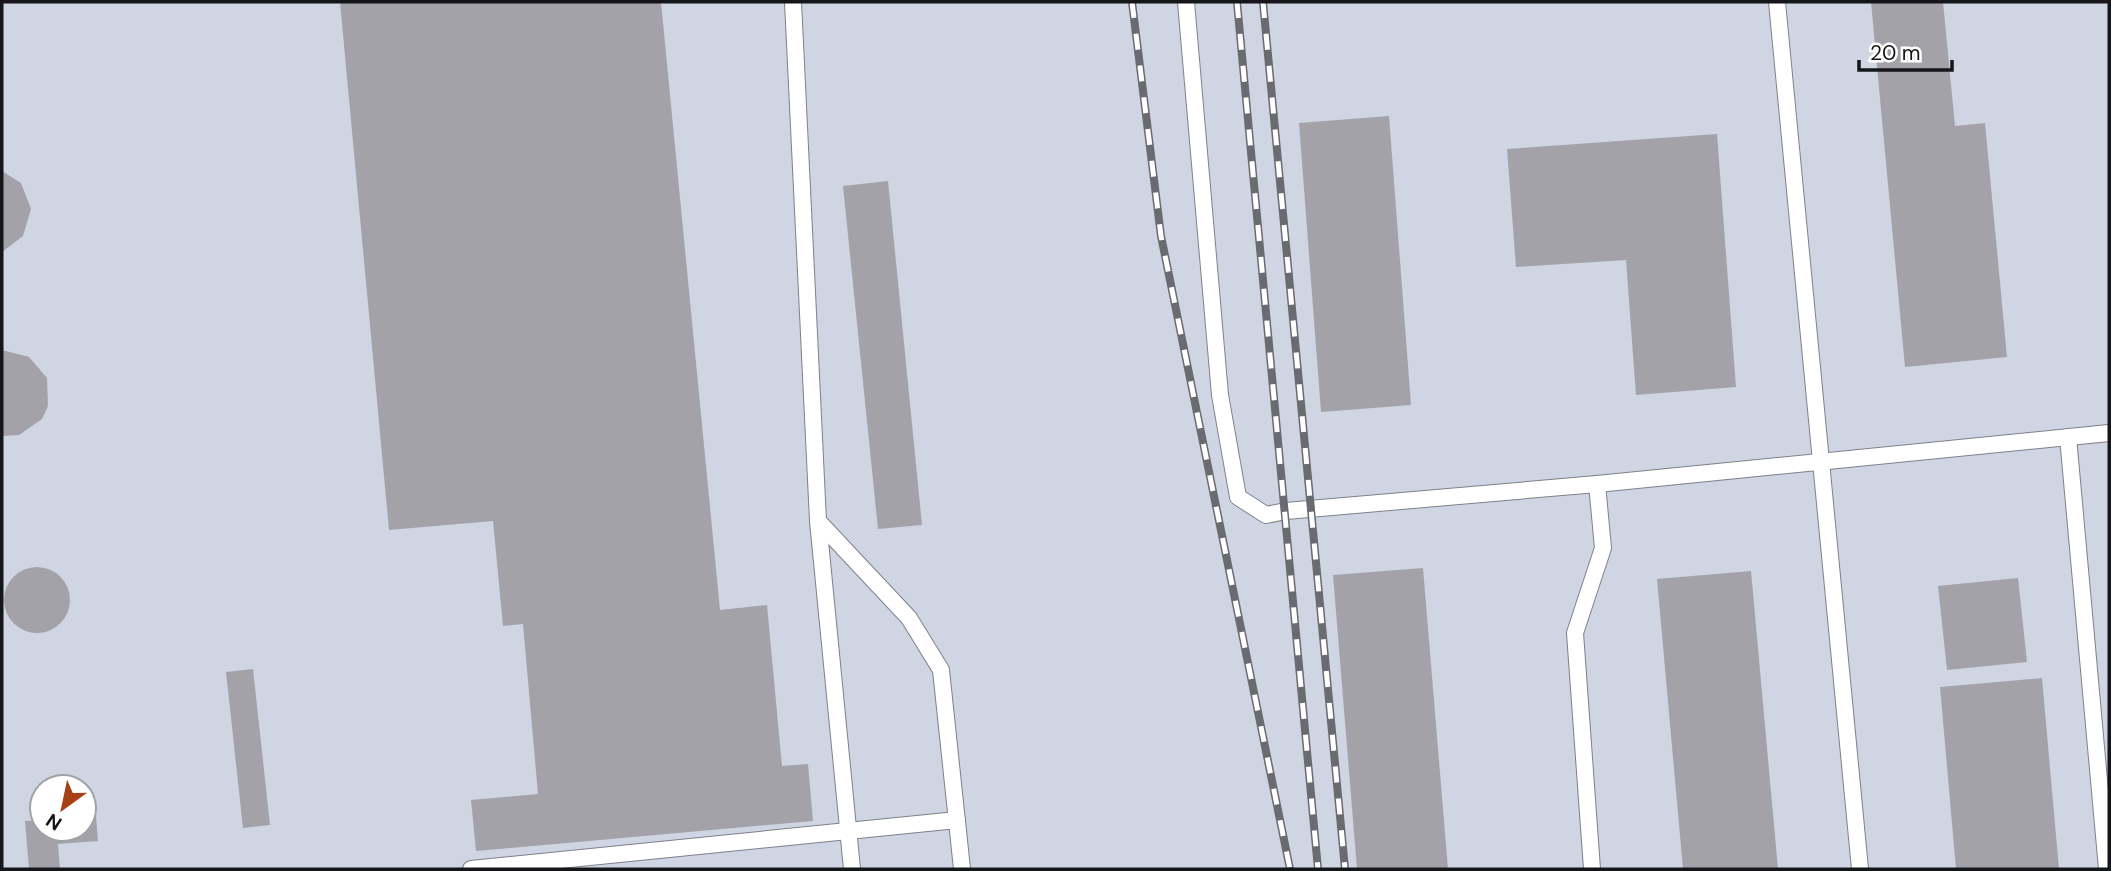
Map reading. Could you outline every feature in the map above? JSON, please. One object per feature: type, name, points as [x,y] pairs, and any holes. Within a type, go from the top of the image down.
[{"type":"lane","points":[[793,2],[818,520],[852,869]]},
{"type":"lane","points":[[1186,2],[1220,395],[1238,497],[1266,515],[2109,433]]},
{"type":"lane","points":[[1777,2],[1860,869]]},
{"type":"lane","points":[[2068,437],[2107,869]]},
{"type":"lane","points":[[1592,869],[1575,634],[1603,548],[1597,484]]},
{"type":"lane","points":[[818,520],[909,618],[941,670],[962,869]]},
{"type":"lane","points":[[471,869],[957,820]]},
{"type":"shaded area","points":[[2,2],[2109,2],[2109,869],[2,869]]},
{"type":"building","points":[[340,2],[661,2],[720,610],[767,605],[782,766],[808,764],[813,821],[476,851],[471,800],[538,794],[523,624],[503,626],[493,521],[389,530]]},
{"type":"building","points":[[1871,2],[1943,2],[1955,126],[1985,123],[2007,357],[1905,367]]},
{"type":"building","points":[[1389,116],[1411,405],[1321,412],[1299,123]]},
{"type":"building","points":[[1717,134],[1736,387],[1636,395],[1626,260],[1516,267],[1507,149]]},
{"type":"building","points":[[2,171],[21,183],[31,209],[23,236],[2,252]]},
{"type":"building","points":[[888,181],[922,525],[878,529],[843,186]]},
{"type":"building","points":[[2,350],[29,357],[47,378],[48,406],[42,419],[19,435],[2,436]]},
{"type":"building","points":[[30,567],[44,567],[56,572],[65,581],[70,600],[68,613],[61,624],[44,633],[30,633],[18,628],[9,619],[4,607],[4,593],[9,581],[18,572]]},
{"type":"building","points":[[1423,568],[1448,869],[1357,869],[1333,575]]},
{"type":"building","points":[[1751,571],[1778,869],[1683,869],[1657,579]]},
{"type":"building","points":[[2018,578],[2027,662],[1947,670],[1938,586]]},
{"type":"building","points":[[253,669],[270,825],[243,828],[226,672]]},
{"type":"building","points":[[2042,678],[2059,869],[1956,869],[1940,687]]},
{"type":"building","points":[[25,821],[28,821],[28,843],[71,843],[58,844],[60,869],[29,869]]},
{"type":"railway","points":[[1132,2],[1161,236],[1290,869]]},
{"type":"railway","points":[[1237,2],[1318,869]]},
{"type":"railway","points":[[1263,2],[1345,869]]}]
